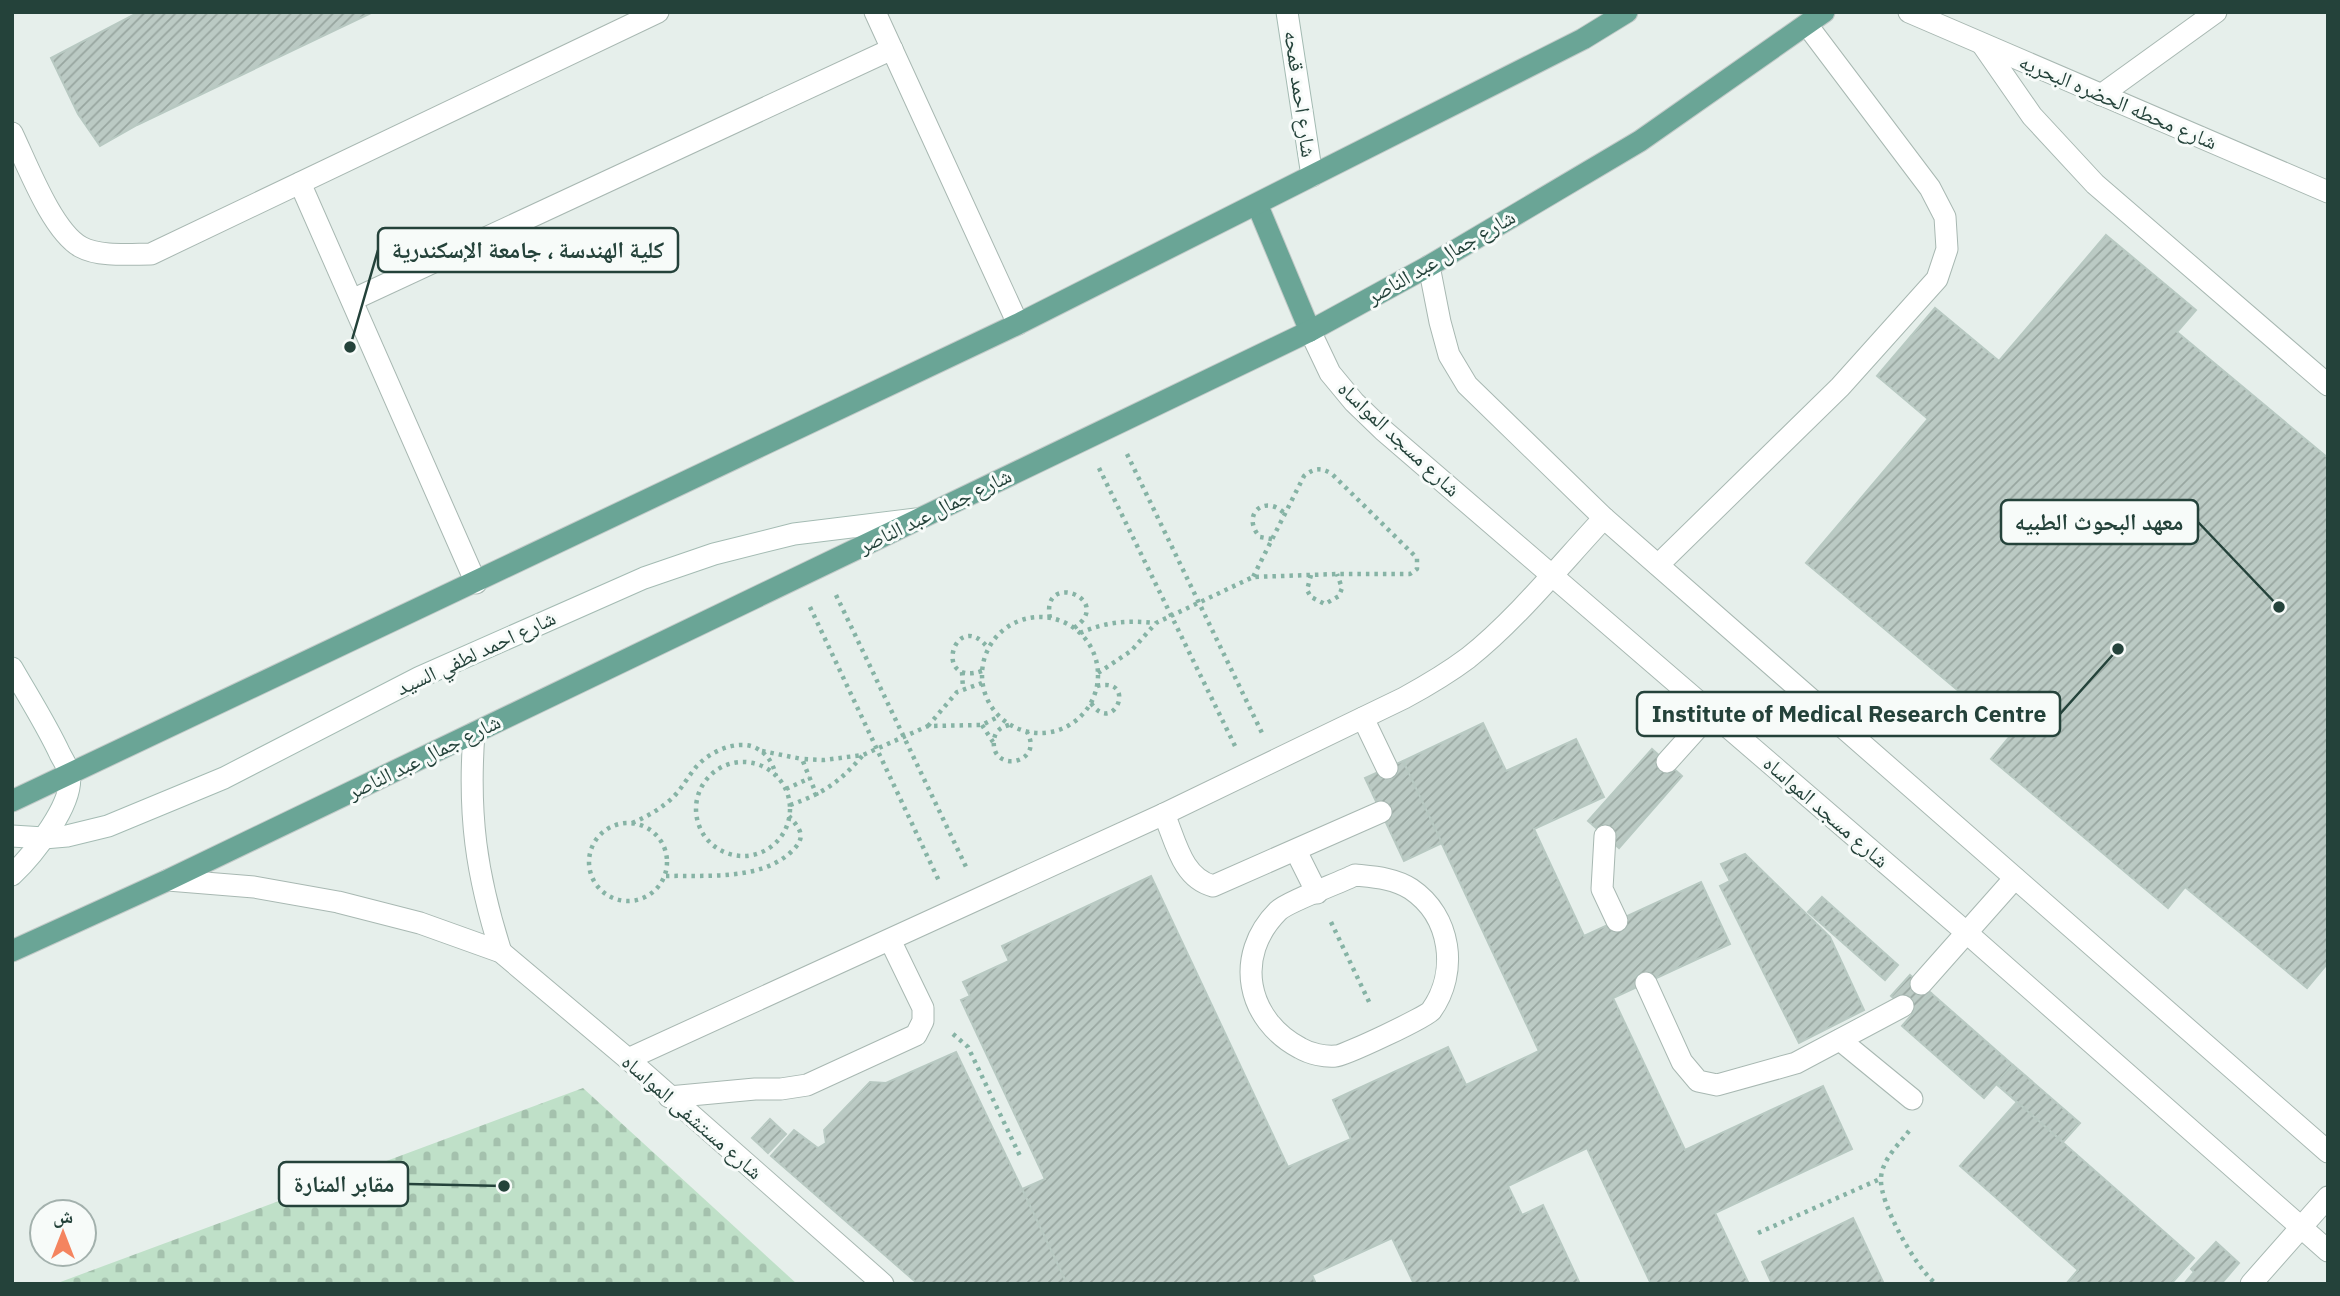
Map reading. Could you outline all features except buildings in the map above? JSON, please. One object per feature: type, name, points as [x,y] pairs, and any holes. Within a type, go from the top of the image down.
[{"type":"main road","points":[[12,801],[1018,324],[1583,39],[1627,12]]},
{"type":"main road","name":"شارع جمال عبد الناصر","points":[[12,951],[168,880],[1310,331],[1429,266],[1640,141],[1824,12]]},
{"type":"main road","points":[[1257,204],[1310,331]]},
{"type":"street","points":[[12,133],[58,225],[82,248],[110,254],[151,254],[658,12]]},
{"type":"street","points":[[875,12],[1018,324]]},
{"type":"street","name":"شارع احمد قمحه","points":[[1287,12],[1312,176]]},
{"type":"street","name":"شارع محطه الحضره البحريه","points":[[1909,12],[2328,192]]},
{"type":"street","points":[[2101,95],[2216,12]]},
{"type":"street","points":[[1658,565],[1840,387],[1937,279],[1947,249],[1945,217],[1930,188],[1807,25]]},
{"type":"street","points":[[1982,44],[2032,116],[2095,184],[2328,385]]},
{"type":"street","points":[[352,300],[892,49]]},
{"type":"street","points":[[300,183],[476,583]]},
{"type":"street","points":[[1429,266],[1449,355],[1467,385],[1604,518],[2328,1152]]},
{"type":"street","name":"شارع مسجد المواساه","points":[[1310,331],[1330,373],[1354,402],[1383,430],[1968,933],[2328,1251]]},
{"type":"street","name":"شارع احمد لطفي السيد","points":[[12,836],[44,838],[108,826],[224,778],[420,677],[644,578],[714,554],[794,534],[925,518]]},
{"type":"street","points":[[628,1059],[1164,814],[1438,679],[1469,657],[1497,631],[1604,518]]},
{"type":"street","points":[[12,668],[51,734],[70,774],[63,804],[44,838],[12,875]]},
{"type":"street","points":[[1667,762],[1710,713]]},
{"type":"street","points":[[1363,718],[1387,768]]},
{"type":"street","points":[[474,733],[471,777],[477,866],[501,952]]},
{"type":"street","points":[[1164,814],[1189,873],[1200,883],[1213,886],[1381,812]]},
{"type":"street","points":[[1605,836],[1602,889],[1618,921]]},
{"type":"street","points":[[1296,851],[1317,893]]},
{"type":"street","points":[[1354,876],[1383,878],[1410,888],[1431,908],[1445,933],[1449,961],[1444,989],[1430,1014],[1338,1056],[1308,1053],[1283,1039],[1263,1017],[1252,989],[1251,960],[1261,932],[1279,909],[1317,893],[1354,876]]},
{"type":"street","points":[[1921,984],[2015,878]]},
{"type":"street","name":"شارع مستشفى المواساه","points":[[168,880],[254,887],[338,902],[421,923],[501,952],[628,1059],[883,1284]]},
{"type":"street","points":[[669,1097],[807,1085],[916,1035],[923,1021],[923,1008],[890,940]]},
{"type":"street","points":[[1646,983],[1682,1062],[1698,1081],[1717,1085],[1796,1063],[1903,1006]]},
{"type":"street","points":[[1840,1040],[1912,1099]]},
{"type":"street","points":[[2251,1284],[2328,1197]]},
{"type":"path","points":[[1113,425],[1275,760]]},
{"type":"path","points":[[1084,439],[1249,774]]},
{"type":"path","points":[[1098,673],[1131,651],[1156,623],[1253,577],[1410,575],[1417,569],[1418,563],[1417,558],[1326,470],[1320,468],[1311,470],[1304,476],[1253,577]]},
{"type":"path","points":[[1272,539],[1260,537],[1254,530],[1251,522],[1254,513],[1260,507],[1269,505],[1278,507],[1285,514]]},
{"type":"path","points":[[822,565],[981,898]]},
{"type":"path","points":[[1312,575],[1307,590],[1311,597],[1325,604],[1339,596],[1342,588],[1336,574]]},
{"type":"path","points":[[796,578],[953,910]]},
{"type":"path","points":[[1050,618],[1048,609],[1057,594],[1065,591],[1074,593],[1082,597],[1086,615],[1074,628]]},
{"type":"path","points":[[1036,617],[1050,618],[1074,628],[1093,651],[1098,673],[1091,703],[1082,715],[1064,728],[1042,733],[1027,732],[1009,725],[991,707],[982,683],[988,649],[1008,627],[1036,617]]},
{"type":"path","points":[[1080,633],[1110,623],[1156,623]]},
{"type":"path","points":[[982,671],[972,674],[962,672],[954,665],[951,655],[954,645],[962,638],[982,640],[988,649]]},
{"type":"path","points":[[962,672],[962,689]]},
{"type":"path","points":[[928,726],[949,699],[962,689],[982,683]]},
{"type":"path","points":[[1091,703],[1096,710],[1104,713],[1118,707],[1119,692],[1113,686],[1097,686]]},
{"type":"path","points":[[631,823],[653,813],[672,799],[697,766],[724,748],[741,744],[802,759],[824,760],[863,755],[928,726],[982,725],[1000,716]]},
{"type":"path","points":[[982,725],[1000,758],[1009,762],[1026,756],[1031,739],[1027,732]]},
{"type":"path","points":[[993,743],[995,734],[1001,727],[1009,725]]},
{"type":"path","points":[[762,751],[774,766],[776,776]]},
{"type":"path","points":[[790,805],[817,796],[834,785],[863,755]]},
{"type":"path","points":[[802,759],[817,796]]},
{"type":"path","points":[[747,762],[763,766],[776,776],[786,789],[790,805],[782,836],[770,848],[755,855],[739,857],[722,852],[709,843],[700,829],[695,813],[697,797],[704,782],[715,770],[730,763],[747,762]]},
{"type":"path","points":[[786,789],[810,778]]},
{"type":"path","points":[[666,876],[742,873],[781,862],[797,847],[801,836],[800,829],[789,816]]},
{"type":"path","points":[[643,824],[656,833],[665,845],[668,861],[666,876],[658,889],[645,898],[629,902],[614,899],[601,891],[592,878],[589,863],[591,848],[599,835],[612,826],[643,824]]},
{"type":"path","points":[[1331,923],[1373,1009]]},
{"type":"path","points":[[923,1021],[952,1033],[968,1047],[1020,1156]]},
{"type":"path","points":[[1911,1128],[1885,1163],[1880,1179],[1889,1212],[1917,1264],[1931,1282]]},
{"type":"path","points":[[1758,1233],[1880,1179]]},
{"type":"green space","points":[[583,1088],[797,1284],[55,1284]]},
{"type":"place","name":"كلية الهندسة ، جامعة الإسكندرية","points":[[350,347]]},
{"type":"place","name":"معهد البحوث الطبيه","points":[[2279,607]]},
{"type":"place","name":"Institute of Medical Research Centre","points":[[2118,649]]},
{"type":"place","name":"مقابر المنارة","points":[[504,1186]]}]
